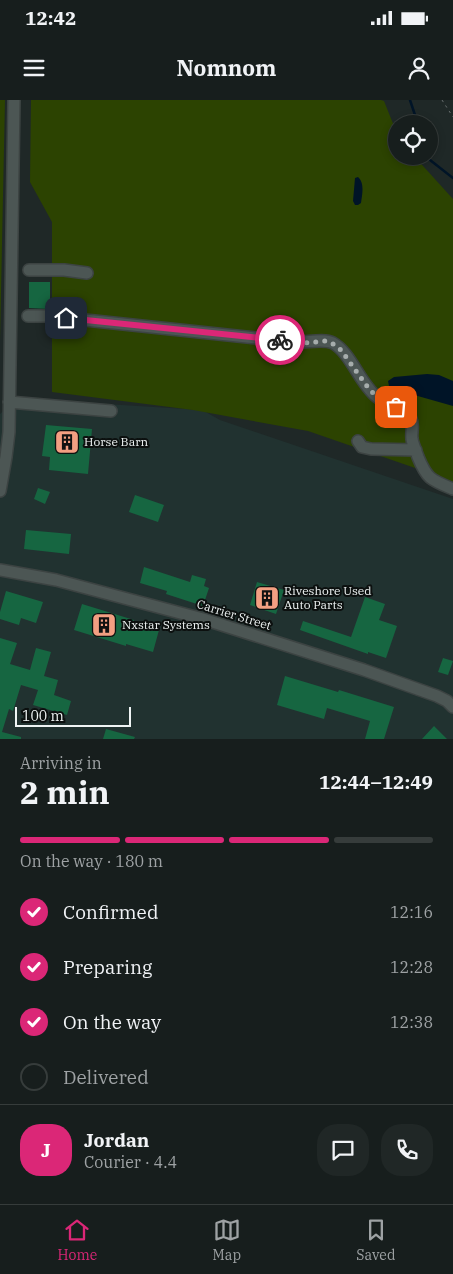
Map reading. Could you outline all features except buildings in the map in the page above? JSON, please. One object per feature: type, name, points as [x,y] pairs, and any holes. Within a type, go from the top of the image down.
[{"type":"street","points":[[0,491],[9,432],[14,100]]},
{"type":"street","points":[[29,270],[64,270],[87,273]]},
{"type":"street","points":[[28,316],[48,316],[304,343],[326,341],[341,350],[376,396],[409,416],[412,423],[412,440],[426,474],[437,482],[453,489]]},
{"type":"street","points":[[10,402],[111,411]]},
{"type":"street","points":[[358,441],[362,447],[370,449],[416,450]]},
{"type":"street","name":"Carrier Street","points":[[0,570],[56,580],[203,619],[407,685],[437,696],[447,701],[453,707]]},
{"type":"path","points":[[442,100],[453,117]]},
{"type":"shaded area","points":[[25,399],[202,410],[220,420],[453,499],[453,739],[0,739],[0,414],[9,405]]},
{"type":"green space","points":[[0,100],[5,100],[0,341]]},
{"type":"green space","points":[[31,100],[384,101],[390,115],[388,115],[388,165],[422,165],[453,199],[453,482],[308,431],[193,410],[52,392],[52,222],[30,182]]},
{"type":"water","points":[[358,177],[362,182],[361,203],[355,205],[353,201],[355,178]]},
{"type":"water","points":[[427,374],[439,375],[453,381],[453,406],[393,389],[389,386],[388,381],[394,377]]},
{"type":"waterway","points":[[410,100],[415,115]]},
{"type":"waterway","points":[[436,165],[453,178]]},
{"type":"way so far","points":[[280,340],[304,343],[326,341],[333,344],[341,350],[376,396],[396,407]]},
{"type":"place","name":"Horse Barn","points":[[67,442]]},
{"type":"place","name":"Riveshore Used Auto Parts","points":[[267,598]]},
{"type":"place","name":"Nxstar Systems","points":[[104,625]]},
{"type":"route","points":[[66,318],[280,340]]}]
